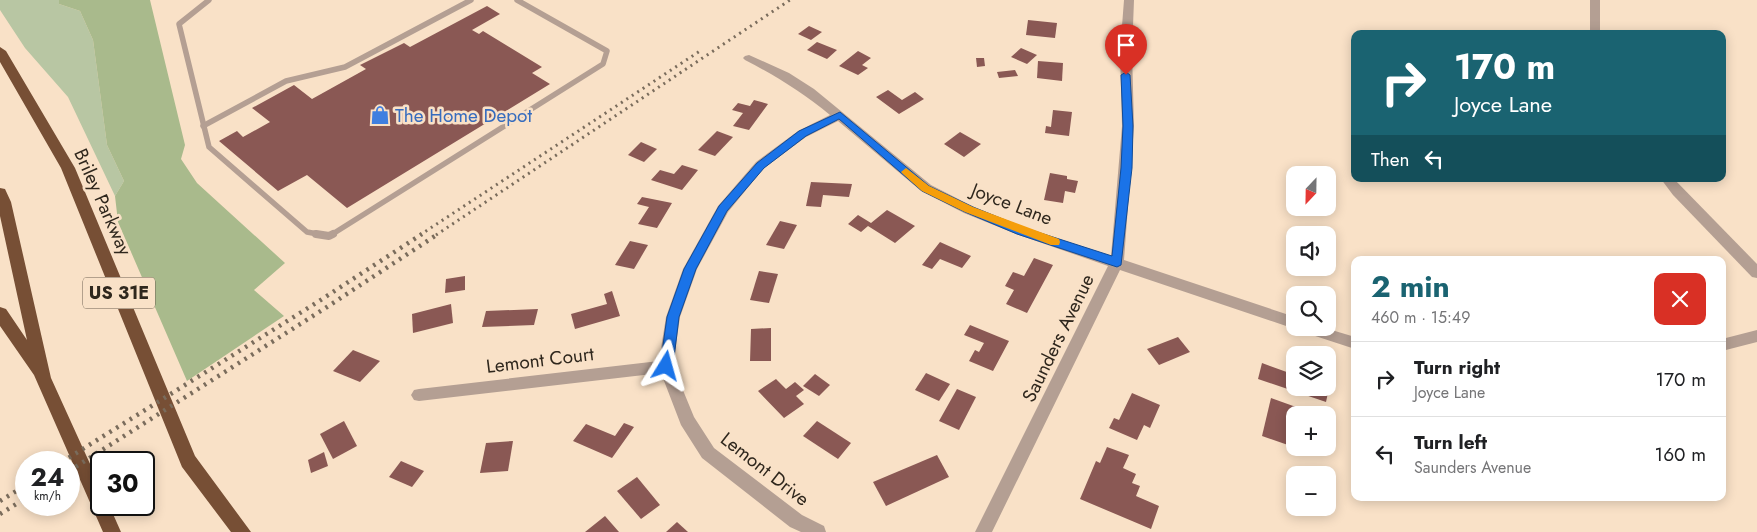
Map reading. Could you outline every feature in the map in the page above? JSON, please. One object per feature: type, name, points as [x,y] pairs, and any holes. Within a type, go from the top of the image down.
[{"type":"highway","name":"Briley Parkway","points":[[0,51],[68,168],[188,461],[242,532]]},
{"type":"highway","points":[[0,193],[4,202],[43,378]]},
{"type":"highway","points":[[0,313],[43,378],[112,532]]},
{"type":"street","name":"Saunders Avenue","points":[[983,532],[1117,262],[1128,126],[1126,36],[1129,0]]},
{"type":"street","points":[[1595,0],[1595,30]]},
{"type":"street","name":"Joyce Lane","points":[[749,58],[785,76],[810,92],[926,188],[969,210],[1021,231],[1286,320]]},
{"type":"street","name":"Lemont Drive","points":[[818,532],[796,521],[708,453],[687,420],[666,366],[673,317],[690,269],[723,209],[760,166],[802,134],[840,115]]},
{"type":"street","points":[[1670,182],[1757,273]]},
{"type":"street","points":[[1333,336],[1351,342]]},
{"type":"street","points":[[1726,344],[1757,336]]},
{"type":"street","name":"Lemont Court","points":[[419,395],[666,366]]},
{"type":"lane","points":[[209,0],[179,24],[203,126],[210,146],[307,232],[329,236],[603,64],[607,51],[517,0]]},
{"type":"lane","points":[[203,126],[286,81],[345,67],[471,0]]},
{"type":"green space","points":[[0,0],[59,0],[59,4],[80,11],[93,40],[107,145],[124,181],[115,196],[68,97],[25,48],[0,10]]},
{"type":"green space","points":[[59,0],[150,0],[185,145],[181,159],[197,183],[285,263],[254,290],[284,316],[187,381],[118,222],[115,196],[124,181],[107,145],[93,40],[80,11],[59,4]]},
{"type":"building","name":"The Home Depot","points":[[487,6],[500,14],[472,30],[479,34],[483,31],[542,67],[532,73],[550,84],[347,208],[307,175],[278,191],[219,141],[237,131],[243,137],[270,122],[252,108],[294,85],[312,99],[366,69],[360,65],[404,43],[410,47]]},
{"type":"building","points":[[1028,20],[1057,23],[1055,38],[1026,35]]},
{"type":"building","points":[[809,26],[822,32],[811,40],[798,34]]},
{"type":"building","points":[[817,42],[837,50],[827,59],[807,50]]},
{"type":"building","points":[[1021,48],[1037,55],[1027,64],[1011,57]]},
{"type":"building","points":[[858,51],[871,58],[862,65],[868,68],[858,75],[839,66]]},
{"type":"building","points":[[976,58],[984,58],[985,66],[977,67]]},
{"type":"building","points":[[1038,61],[1063,63],[1062,81],[1037,78]]},
{"type":"building","points":[[1015,70],[1018,76],[999,78],[997,72]]},
{"type":"building","points":[[888,90],[902,100],[915,92],[924,99],[899,114],[876,97]]},
{"type":"building","points":[[754,100],[768,104],[749,130],[733,126],[743,113],[732,110],[738,103],[750,106]]},
{"type":"building","points":[[1053,110],[1072,112],[1069,136],[1045,133],[1046,126],[1051,127]]},
{"type":"building","points":[[717,131],[733,137],[715,156],[698,150]]},
{"type":"building","points":[[960,132],[981,144],[964,157],[944,144]]},
{"type":"building","points":[[641,142],[657,149],[644,162],[628,155]]},
{"type":"building","points":[[682,165],[698,170],[682,190],[651,180],[660,170],[674,174]]},
{"type":"building","points":[[1050,173],[1067,176],[1067,179],[1078,181],[1075,193],[1065,191],[1063,203],[1044,200]]},
{"type":"building","points":[[811,182],[852,184],[849,197],[823,195],[821,207],[806,206]]},
{"type":"building","points":[[642,197],[672,203],[657,228],[638,224],[649,207],[637,204]]},
{"type":"building","points":[[887,210],[915,226],[895,243],[868,226],[861,232],[848,224],[858,215],[871,223]]},
{"type":"building","points":[[780,221],[797,225],[784,249],[766,245]]},
{"type":"building","points":[[630,241],[648,245],[634,269],[615,265]]},
{"type":"building","points":[[940,242],[971,256],[962,268],[940,259],[932,269],[922,265]]},
{"type":"building","points":[[1034,258],[1053,265],[1027,313],[1006,304],[1014,290],[1005,286],[1013,272],[1024,276]]},
{"type":"building","points":[[759,271],[778,274],[769,303],[750,300]]},
{"type":"building","points":[[465,276],[465,290],[445,293],[446,279]]},
{"type":"building","points":[[612,291],[620,316],[575,329],[571,314],[607,304],[604,294]]},
{"type":"building","points":[[451,304],[453,323],[413,333],[412,314]]},
{"type":"building","points":[[538,309],[534,325],[482,327],[486,311]]},
{"type":"building","points":[[970,325],[1009,341],[993,371],[969,361],[975,350],[979,352],[984,343],[964,335]]},
{"type":"building","points":[[771,328],[771,361],[750,361],[751,329]]},
{"type":"building","points":[[1178,337],[1190,352],[1159,365],[1147,349]]},
{"type":"building","points":[[353,350],[380,361],[360,382],[333,371]]},
{"type":"building","points":[[1262,363],[1286,372],[1286,388],[1258,379]]},
{"type":"building","points":[[926,373],[950,384],[939,401],[915,390]]},
{"type":"building","points":[[815,374],[830,385],[819,396],[803,386]]},
{"type":"building","points":[[776,379],[786,389],[795,382],[804,390],[796,396],[804,404],[784,418],[758,391]]},
{"type":"building","points":[[957,389],[976,397],[959,430],[939,421]]},
{"type":"building","points":[[1132,393],[1160,405],[1150,428],[1144,425],[1137,440],[1109,428],[1114,418],[1119,420]]},
{"type":"building","points":[[1308,396],[1327,396],[1326,402]]},
{"type":"building","points":[[1271,398],[1293,406],[1286,406],[1286,444],[1262,436]]},
{"type":"building","points":[[344,421],[357,446],[333,459],[320,434]]},
{"type":"building","points":[[817,421],[851,443],[838,459],[803,436]]},
{"type":"building","points":[[624,423],[634,427],[612,458],[573,441],[586,424],[615,436]]},
{"type":"building","points":[[513,441],[508,471],[480,473],[486,443]]},
{"type":"building","points":[[1107,447],[1129,455],[1123,468],[1136,474],[1132,483],[1140,486],[1136,496],[1159,506],[1151,529],[1080,499],[1096,461],[1100,463]]},
{"type":"building","points":[[324,452],[328,466],[311,473],[308,460]]},
{"type":"building","points":[[937,455],[949,477],[886,506],[873,482]]},
{"type":"building","points":[[401,461],[424,471],[412,487],[389,477]]},
{"type":"building","points":[[637,477],[660,505],[641,519],[617,491]]},
{"type":"building","points":[[605,516],[619,532],[585,532]]},
{"type":"building","points":[[677,522],[688,532],[666,532]]},
{"type":"railway","points":[[436,235],[790,0]]},
{"type":"railway","points":[[420,235],[700,51]]},
{"type":"railway","points":[[80,451],[316,303],[422,234]]},
{"type":"railway","points":[[80,464],[438,234]]},
{"type":"railway","points":[[0,501],[15,492]]},
{"type":"railway","points":[[0,514],[15,505]]},
{"type":"slow traffic","points":[[906,172],[926,188],[969,210],[1021,231],[1055,242]]},
{"type":"place","name":"The Home Depot","points":[[380,115]]},
{"type":"route","points":[[666,366],[673,317],[690,269],[723,209],[760,166],[802,134],[840,115],[926,188],[969,210],[1021,231],[1117,262],[1126,168],[1128,126],[1126,75]]}]
